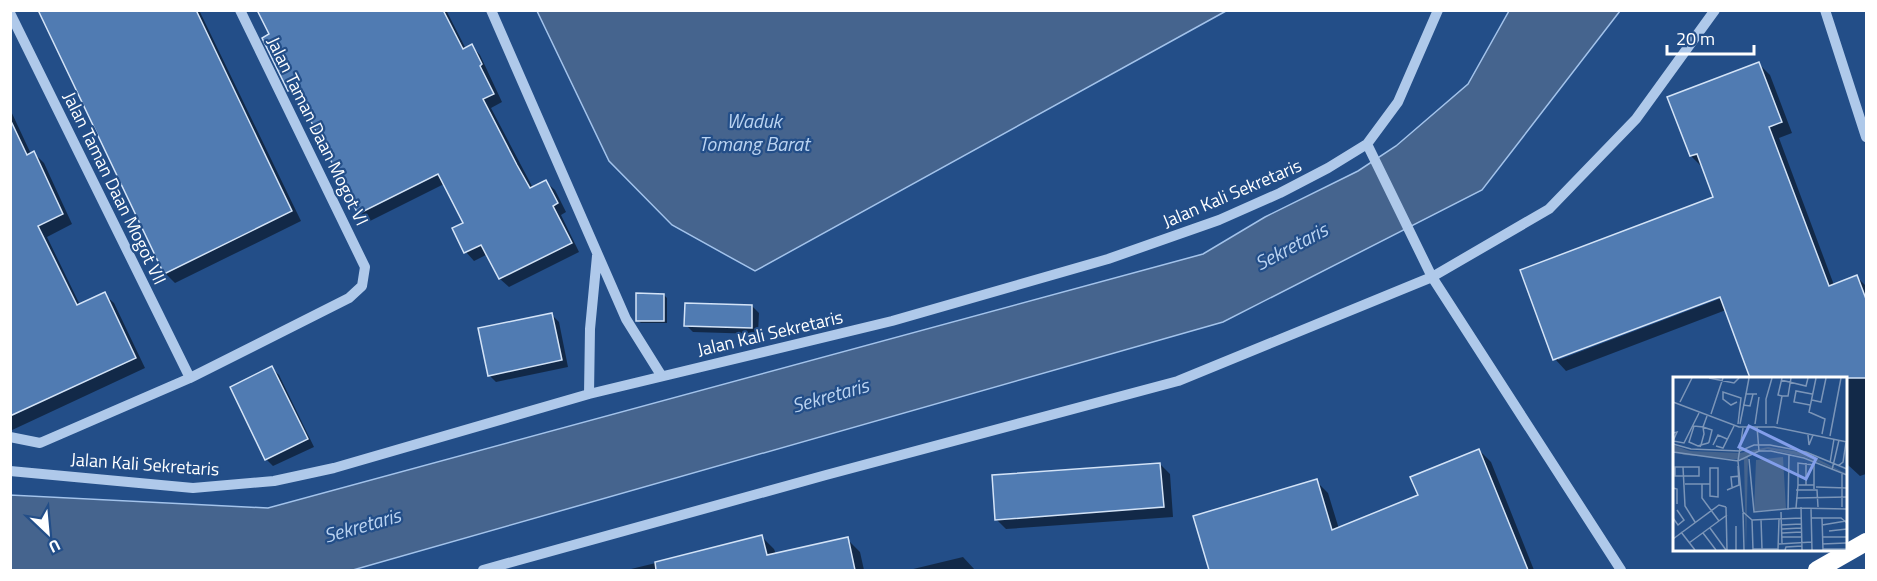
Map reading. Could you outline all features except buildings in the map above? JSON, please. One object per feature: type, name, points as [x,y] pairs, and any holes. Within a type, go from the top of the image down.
[{"type":"highway","points":[[1817,570],[1866,542]]},
{"type":"street","name":"Jalan Taman Daan Mogot VI","points":[[190,378],[349,298],[362,286],[365,267],[240,10]]},
{"type":"street","points":[[491,10],[626,319],[661,375]]},
{"type":"street","name":"Jalan Kali Sekretaris","points":[[10,471],[193,488],[274,481],[334,468],[661,375],[892,321],[1108,259],[1219,220],[1280,193],[1368,146],[1398,102],[1438,10]]},
{"type":"street","points":[[483,570],[1178,381],[1432,278],[1549,209],[1636,119],[1715,10]]},
{"type":"street","points":[[1825,10],[1866,137]]},
{"type":"street","name":"Jalan Taman Daan Mogot VII","points":[[10,13],[190,378]]},
{"type":"street","points":[[1368,146],[1432,278],[1621,570]]},
{"type":"street","points":[[589,394],[590,329],[597,256]]},
{"type":"street","points":[[10,437],[40,443],[190,378]]},
{"type":"water","name":"Waduk Tomang Barat","points":[[537,11],[1226,11],[755,271],[672,225],[609,161]]},
{"type":"water","name":"Sekretaris","points":[[1509,11],[1620,11],[1482,190],[1223,322],[353,570],[11,570],[10,495],[268,508],[1203,254],[1265,217],[1358,171],[1396,146],[1468,84]]}]
